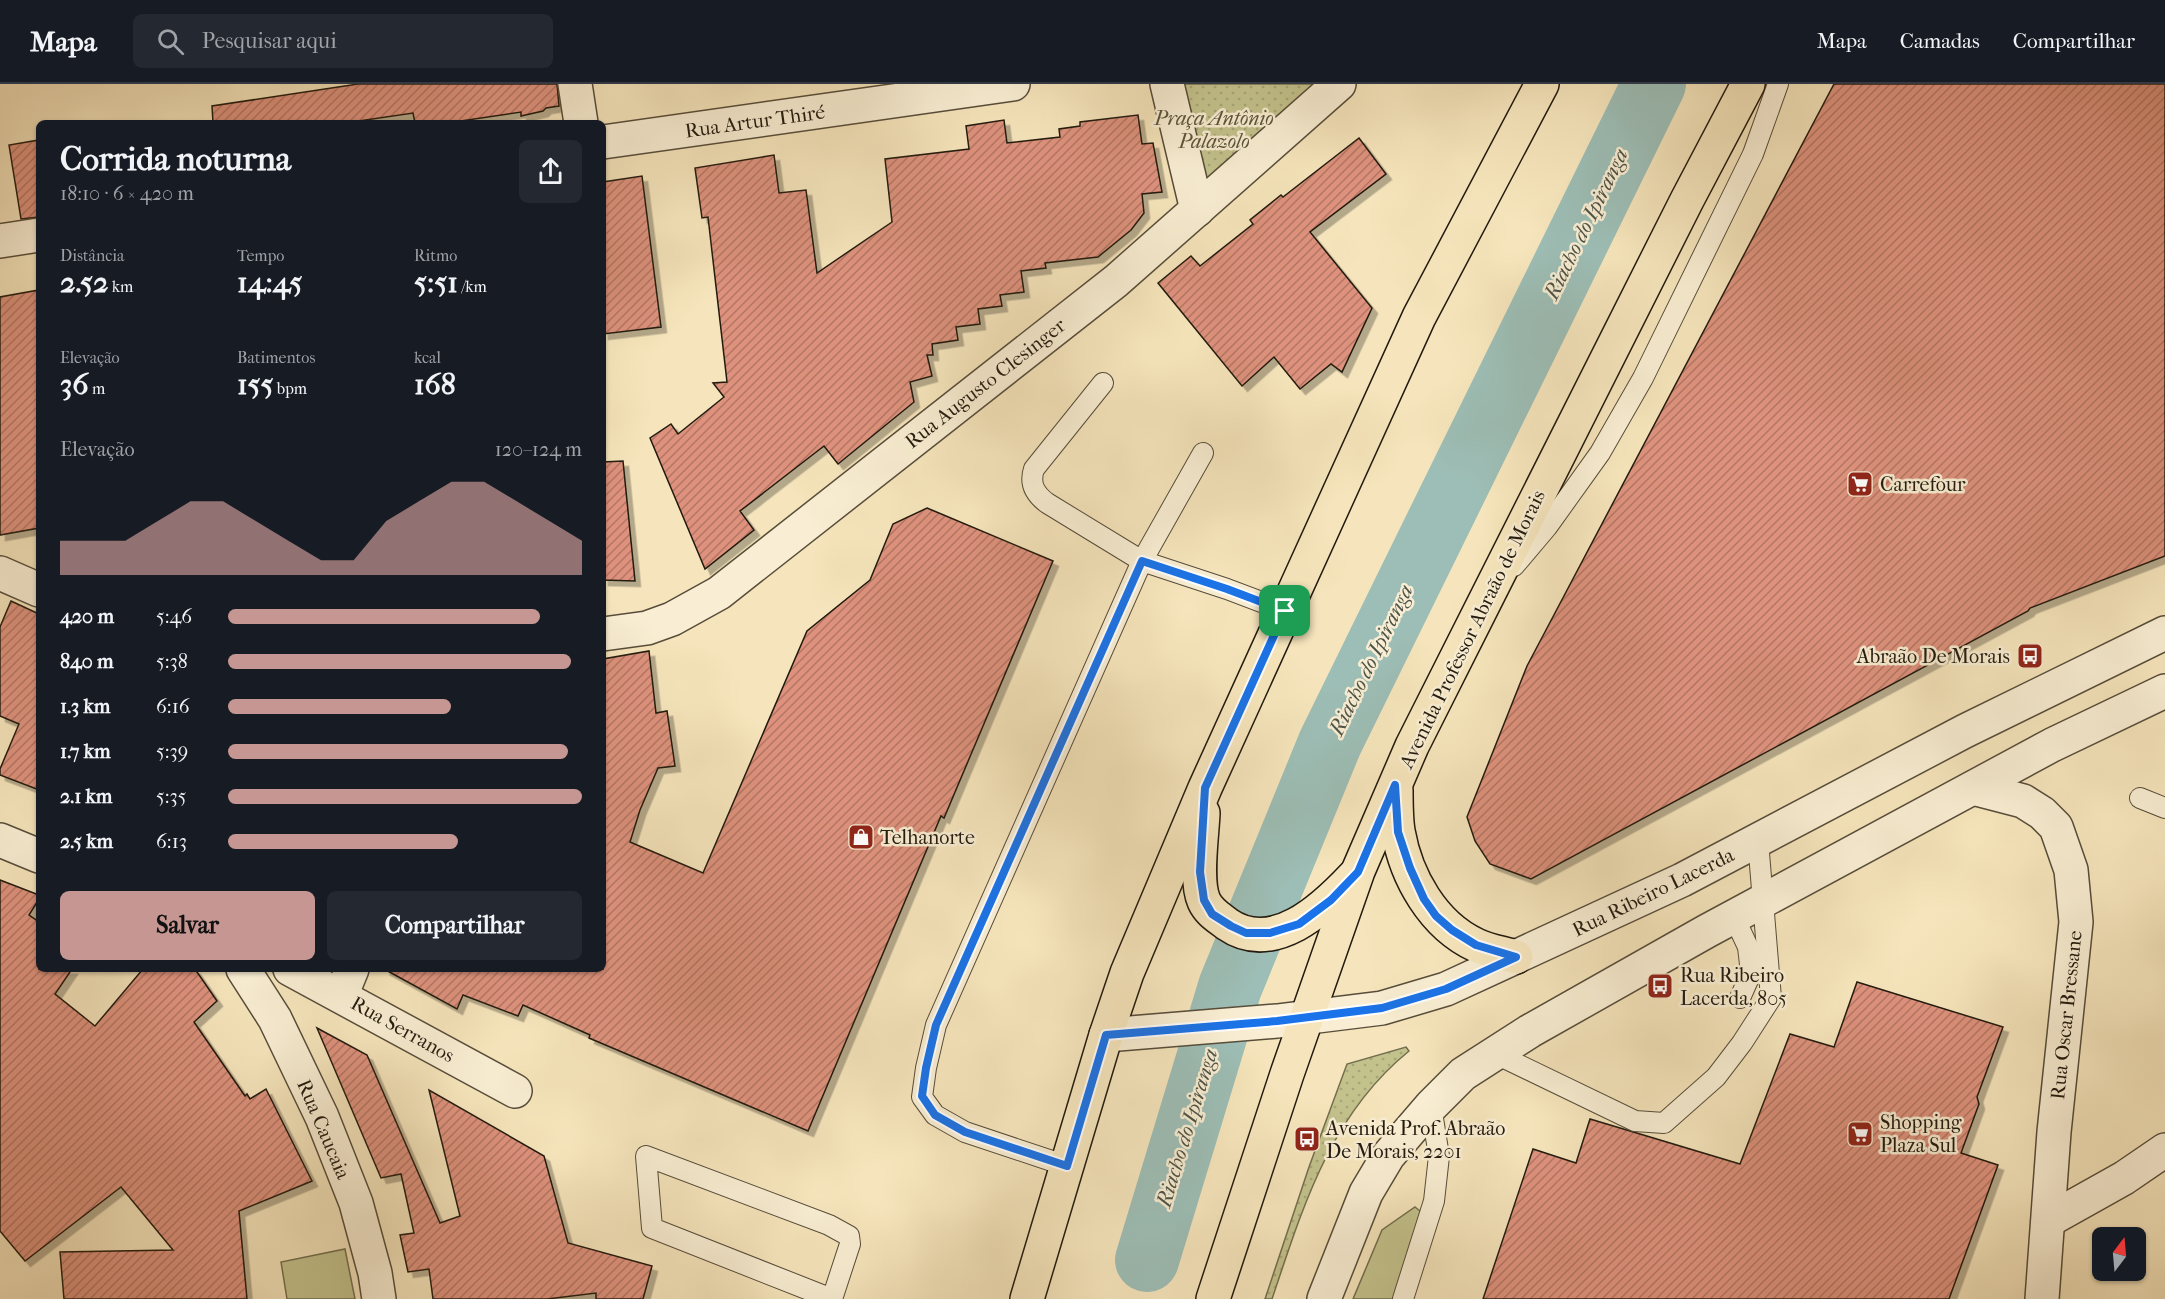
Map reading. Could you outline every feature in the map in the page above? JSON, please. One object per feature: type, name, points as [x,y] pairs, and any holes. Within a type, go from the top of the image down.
[{"type":"main road","points":[[1027,1299],[1106,1035],[1127,974],[1205,788],[1419,316],[1542,84]]},
{"type":"main road","name":"Avenida Professor Abraão de Morais","points":[[1213,1299],[1287,1074],[1293,1020],[1412,746],[1687,200],[1748,84]]},
{"type":"main road","points":[[1395,785],[1398,832],[1410,868],[1424,899],[1436,916],[1452,930],[1476,945],[1516,957]]},
{"type":"main road","points":[[1205,788],[1200,872],[1204,900],[1212,914],[1231,926],[1246,933],[1270,933],[1299,924],[1331,900],[1358,872]]},
{"type":"street","points":[[575,84],[581,120]]},
{"type":"street","name":"Rua Artur Thiré","points":[[606,142],[1013,84]]},
{"type":"street","points":[[1167,84],[1197,210]]},
{"type":"street","name":"Rua Augusto Clesinger","points":[[606,634],[647,628],[672,619],[719,593],[1116,281],[1340,84]]},
{"type":"street","points":[[0,241],[36,235]]},
{"type":"street","points":[[0,573],[36,589]]},
{"type":"street","name":"Rua Ribeiro Lacerda","points":[[1106,1035],[1293,1020],[1382,1008],[1446,989],[1682,879],[1965,731],[2165,633]]},
{"type":"street","points":[[1324,1299],[1365,1193],[1388,1156],[1431,1106],[1463,1074],[1494,1053],[1734,917],[2052,745],[2165,691]]},
{"type":"street","name":"Rua Oscar Bressane","points":[[1973,788],[2023,801],[2042,813],[2056,827],[2071,870],[2076,922],[2054,1131],[2042,1299]]},
{"type":"street","points":[[0,840],[36,855]]},
{"type":"street","name":"Rua Caucaia","points":[[245,972],[275,1019],[322,1117],[356,1203],[380,1299]]},
{"type":"street","name":"Rua Serranos","points":[[303,972],[347,982],[515,1091]]},
{"type":"street","points":[[2049,1220],[2124,1178],[2165,1150]]},
{"type":"lane","points":[[1486,600],[1547,527],[1600,453],[1643,378],[1753,154],[1778,84]]},
{"type":"lane","points":[[1103,383],[1034,469],[1031,477],[1033,487],[1039,497],[1142,561],[1285,611]]},
{"type":"lane","points":[[1067,1166],[965,1132],[935,1115],[922,1096],[926,1068],[936,1025],[1142,561],[1203,453]]},
{"type":"lane","points":[[2140,798],[2165,808]]},
{"type":"lane","points":[[1494,1053],[1635,1121],[1664,1124],[1716,1077],[1742,1043],[1771,998],[1758,841]]},
{"type":"lane","points":[[1734,917],[1748,947],[1751,973],[1740,998]]},
{"type":"lane","points":[[1403,1299],[1434,1201],[1439,1156],[1431,1106]]},
{"type":"lane","points":[[646,1156],[818,1221],[849,1236],[850,1244],[832,1299],[652,1228],[646,1156]]},
{"type":"green space","name":"Praça Antônio Palazolo","points":[[1151,84],[1331,84],[1192,210]]},
{"type":"green space","points":[[1406,1047],[1409,1051],[1382,1076],[1339,1133],[1308,1197],[1272,1299],[1265,1299],[1309,1167],[1347,1064]]},
{"type":"green space","points":[[1415,1207],[1425,1215],[1395,1299],[1353,1299],[1382,1230]]},
{"type":"green space","points":[[345,1249],[355,1299],[287,1299],[281,1262]]},
{"type":"building","points":[[358,84],[557,84],[559,106],[521,116],[521,112],[467,120],[414,120],[413,113],[365,120],[213,120],[212,106]]},
{"type":"building","name":"Carrefour","points":[[1834,84],[2165,84],[2165,556],[2030,608],[1531,879],[1490,864],[1475,841],[1467,817],[1527,666]]},
{"type":"building","points":[[1138,115],[1142,144],[1153,143],[1162,192],[1142,194],[1144,213],[1131,230],[1098,257],[1045,263],[1046,268],[1021,271],[1024,292],[1000,295],[1002,306],[978,309],[980,324],[956,327],[958,340],[932,344],[933,355],[927,355],[932,376],[910,382],[914,402],[838,464],[824,446],[740,511],[754,530],[705,569],[650,438],[671,424],[678,434],[724,397],[713,383],[727,382],[708,217],[702,218],[695,168],[774,155],[779,193],[806,190],[817,273],[892,222],[885,159],[969,149],[966,126],[1004,120],[1007,143],[1060,137],[1059,129],[1080,126],[1080,122]]},
{"type":"building","points":[[1359,138],[1386,174],[1310,232],[1372,308],[1342,372],[1331,364],[1300,389],[1274,357],[1242,386],[1158,283],[1191,256],[1200,266],[1253,224],[1250,220],[1281,195],[1283,197]]},
{"type":"building","points":[[36,140],[36,217],[21,219],[9,145]]},
{"type":"building","points":[[642,176],[661,327],[606,334],[606,182]]},
{"type":"building","points":[[36,291],[36,529],[0,535],[0,297]]},
{"type":"building","points":[[623,461],[635,581],[606,580],[606,462]]},
{"type":"building","points":[[927,508],[1053,561],[944,818],[941,816],[808,1131],[589,1038],[590,1035],[523,1005],[518,1016],[463,995],[457,1009],[389,972],[606,972],[606,658],[649,651],[656,713],[667,711],[675,766],[658,768],[640,810],[630,842],[703,873],[807,631],[870,580],[893,524]]},
{"type":"building","points":[[11,601],[36,613],[36,789],[0,775],[0,769],[19,724],[0,716],[0,627]]},
{"type":"building","points":[[0,880],[36,894],[36,904],[29,915],[36,920],[36,972],[70,972],[55,994],[95,1026],[140,972],[197,972],[217,1001],[194,1022],[245,1096],[247,1094],[250,1099],[266,1089],[312,1181],[239,1211],[247,1299],[64,1299],[60,1252],[173,1250],[121,1187],[25,1261],[0,1231]]},
{"type":"building","name":"Shopping Plaza Sul","points":[[1857,982],[2003,1027],[1977,1097],[1979,1104],[1961,1153],[1998,1165],[1949,1299],[1483,1299],[1533,1149],[1576,1163],[1590,1119],[1740,1164],[1790,1034],[1834,1047]]},
{"type":"building","points":[[317,1028],[367,1055],[440,1223],[460,1216],[429,1090],[544,1156],[568,1243],[652,1266],[643,1299],[596,1299],[596,1293],[547,1299],[433,1299],[429,1269],[408,1272],[400,1235],[414,1233],[401,1174],[381,1178]]},
{"type":"waterway","name":"Riacho do Ipiranga","points":[[1147,1260],[1230,987],[1330,743],[1654,84]]},
{"type":"place","name":"Carrefour","points":[[1860,484]]},
{"type":"place","name":"Abraão De Morais","points":[[2030,656]]},
{"type":"place","name":"Telhanorte","points":[[861,837]]},
{"type":"place","name":"Rua Ribeiro Lacerda, 805","points":[[1660,986]]},
{"type":"place","name":"Shopping Plaza Sul","points":[[1860,1134]]},
{"type":"place","name":"Avenida Prof. Abraão De Morais, 2201","points":[[1307,1139]]},
{"type":"route","points":[[1142,561],[1285,611],[1205,788],[1200,872],[1204,900],[1212,914],[1246,933],[1270,933],[1299,924],[1331,900],[1358,872],[1395,785],[1398,832],[1410,868],[1424,899],[1436,916],[1452,930],[1476,945],[1516,957],[1446,989],[1382,1008],[1277,1021],[1106,1035],[1067,1166],[965,1132],[935,1115],[922,1096],[936,1025],[1142,561]]}]
